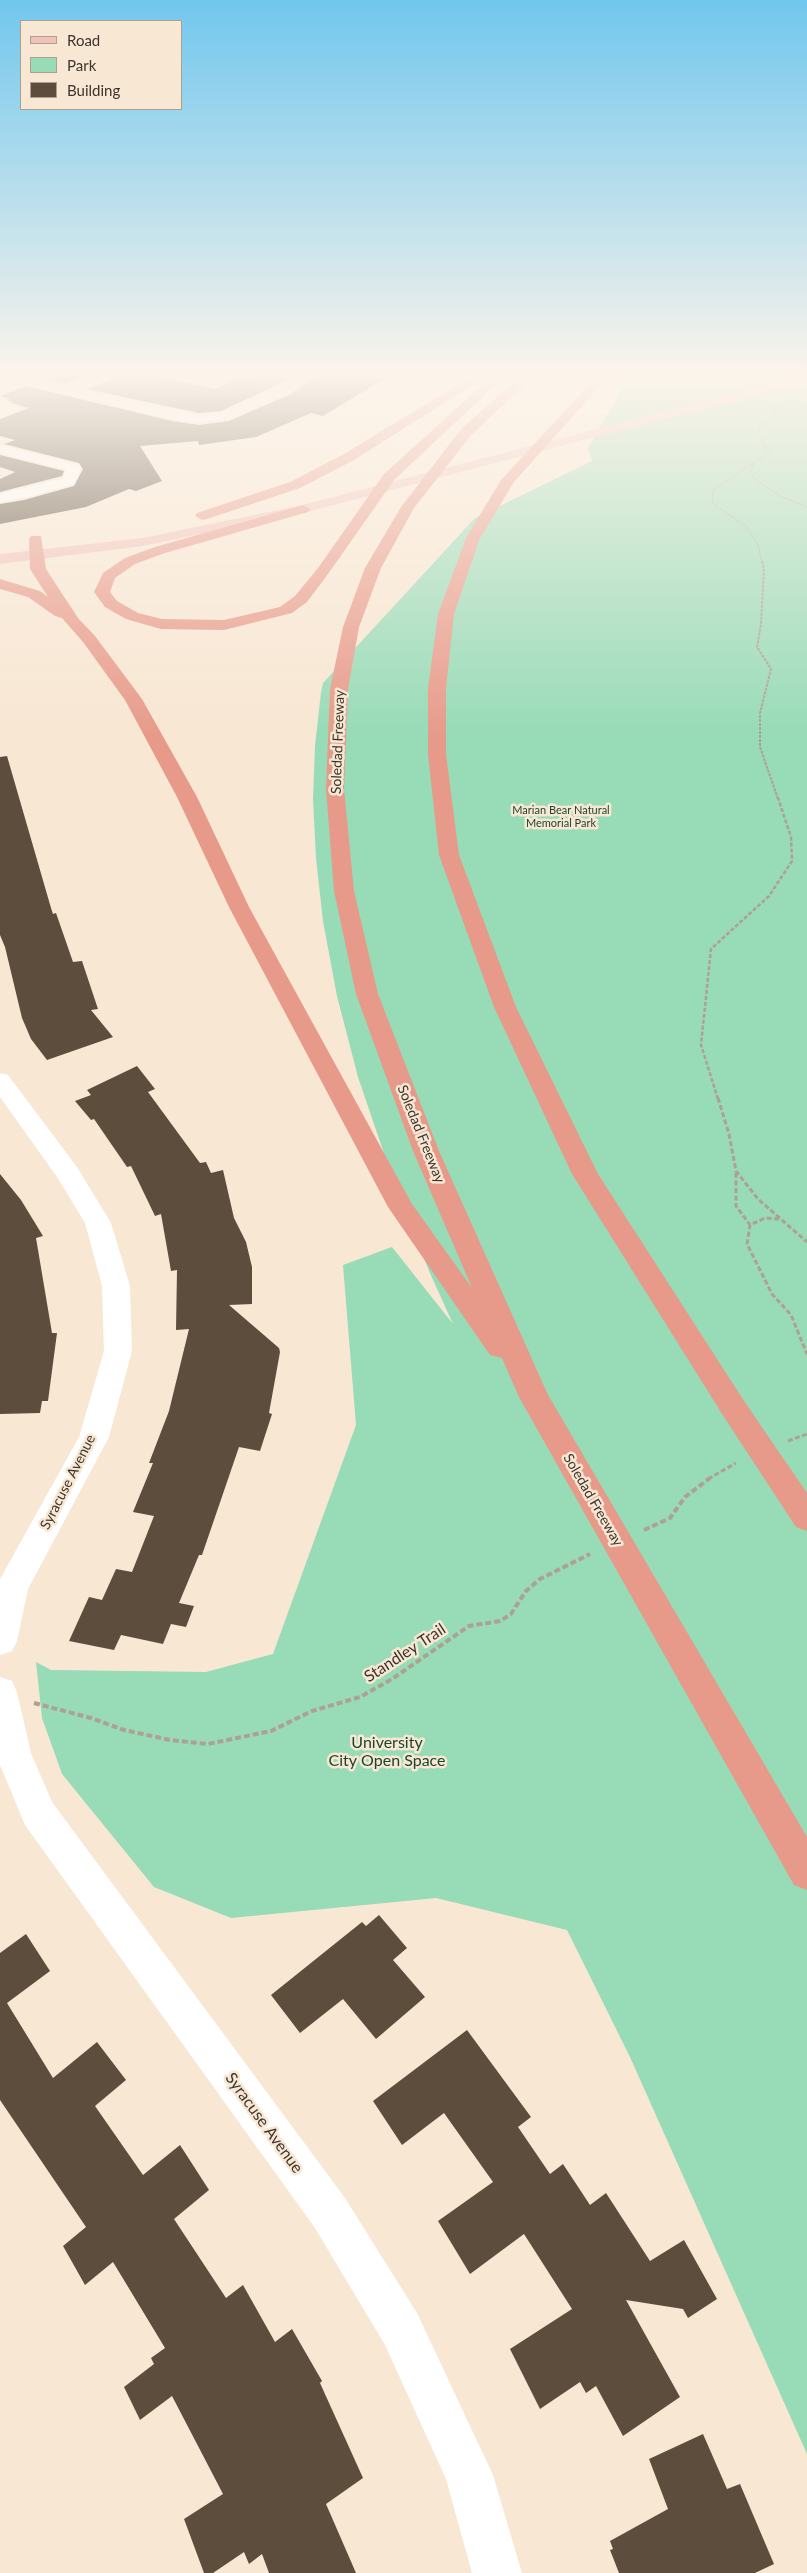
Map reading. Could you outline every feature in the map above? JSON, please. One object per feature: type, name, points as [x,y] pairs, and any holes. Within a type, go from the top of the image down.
[{"type":"highway","points":[[202,516],[262,496]]},
{"type":"highway","points":[[303,502],[130,561],[108,576],[102,592],[111,604],[132,616],[161,624],[224,625],[286,610],[301,599],[375,496]]},
{"type":"highway","name":"Soledad Freeway","points":[[416,496],[408,507],[373,568],[354,618],[339,689],[334,789],[344,891],[367,994],[422,1142],[534,1397],[807,1872]]},
{"type":"highway","points":[[498,496],[473,538],[446,614],[437,688],[437,754],[449,855],[505,1007],[585,1174],[734,1409],[802,1511]]},
{"type":"highway","points":[[36,547],[38,569],[72,621],[89,639],[133,699],[187,797],[239,907],[401,1207],[534,1397]]},
{"type":"highway","points":[[0,584],[34,594],[72,621]]},
{"type":"main road","points":[[18,541],[36,547],[143,542],[327,496]]},
{"type":"main road","points":[[185,518],[303,502]]},
{"type":"main road","points":[[0,559],[36,547],[52,537]]},
{"type":"street","name":"Syracuse Avenue","points":[[0,1080],[68,1172],[98,1223],[116,1286],[118,1351],[94,1437],[12,1588],[0,1641]]},
{"type":"street","name":"Syracuse Avenue","points":[[14,1697],[13,1753],[38,1814],[330,2213],[402,2329],[470,2475],[497,2573]]},
{"type":"path","points":[[712,496],[713,504],[746,526],[758,545],[764,569],[761,624],[757,647],[771,669],[760,713],[760,747],[791,837],[792,861],[769,896],[711,949],[701,1045],[729,1134],[736,1171],[736,1206],[750,1225],[748,1244],[772,1294],[791,1315],[807,1354]]},
{"type":"path","points":[[783,496],[807,507]]},
{"type":"path","points":[[736,1171],[758,1199],[807,1242]]},
{"type":"path","points":[[750,1225],[766,1218],[782,1220]]},
{"type":"path","points":[[639,1532],[670,1518],[685,1497],[725,1468]]},
{"type":"path","name":"Standley Trail","points":[[14,1697],[91,1718],[124,1730],[170,1740],[208,1744],[272,1731],[312,1711],[360,1697],[392,1679],[469,1626],[500,1621],[511,1614],[526,1591],[540,1579],[597,1551]]},
{"type":"green space","name":"Marian Bear Natural Memorial Park","points":[[520,496],[807,496],[807,2454],[630,2057],[567,1930],[436,1898],[231,1918],[154,1887],[62,1774],[42,1718],[36,1662],[51,1670],[206,1672],[273,1654],[356,1425],[343,1265],[392,1247],[453,1324],[429,1271],[389,1168],[358,1077],[337,996],[323,921],[316,858],[313,799],[315,746],[323,683],[475,518]]},
{"type":"building","points":[[38,496],[112,496],[86,507],[0,524],[0,504]]},
{"type":"building","points":[[7,756],[53,914],[56,913],[73,962],[82,961],[98,1009],[91,1010],[113,1037],[47,1060],[31,1039],[22,1018],[5,947],[0,935],[0,757]]},
{"type":"building","points":[[137,1066],[155,1089],[148,1092],[200,1163],[206,1162],[211,1173],[223,1170],[234,1218],[246,1242],[252,1267],[252,1304],[229,1305],[279,1348],[280,1352],[269,1413],[272,1414],[260,1451],[239,1447],[202,1555],[199,1555],[179,1603],[194,1606],[186,1627],[171,1624],[163,1644],[121,1635],[114,1650],[69,1641],[89,1597],[102,1600],[116,1569],[132,1572],[154,1516],[133,1512],[153,1463],[149,1463],[169,1411],[189,1329],[176,1330],[177,1270],[171,1271],[161,1214],[155,1216],[131,1166],[127,1167],[94,1119],[91,1120],[75,1101],[91,1095],[87,1090]]},
{"type":"building","points":[[0,1174],[21,1200],[43,1236],[36,1238],[52,1333],[57,1333],[48,1401],[42,1401],[40,1413],[0,1414]]},
{"type":"building","points":[[379,1915],[407,1948],[393,1960],[425,1997],[376,2039],[343,1999],[300,2033],[271,1995],[362,1922],[366,1926]]},
{"type":"building","points":[[26,1934],[50,1971],[7,2003],[53,2078],[97,2042],[126,2080],[95,2106],[143,2175],[180,2145],[209,2190],[174,2219],[226,2298],[243,2285],[275,2342],[292,2329],[322,2381],[320,2383],[363,2478],[326,2504],[356,2573],[269,2573],[262,2554],[249,2564],[244,2552],[213,2573],[204,2573],[184,2519],[223,2494],[172,2396],[140,2420],[124,2387],[154,2364],[151,2358],[165,2348],[113,2262],[85,2285],[63,2246],[86,2227],[0,2100],[0,1953]]},
{"type":"building","points":[[467,2030],[531,2117],[518,2127],[550,2174],[563,2164],[590,2205],[606,2193],[650,2261],[684,2240],[717,2299],[688,2318],[683,2309],[626,2300],[680,2397],[623,2436],[596,2386],[586,2393],[580,2382],[540,2409],[510,2349],[572,2309],[524,2234],[470,2274],[438,2221],[493,2182],[444,2113],[402,2145],[373,2101]]},
{"type":"building","points":[[703,2434],[727,2489],[740,2484],[774,2564],[755,2573],[619,2573],[610,2550],[613,2549],[610,2541],[668,2509],[649,2459]]},
{"type":"park label","name":"University City Open Space","points":[[387,1752]]}]
